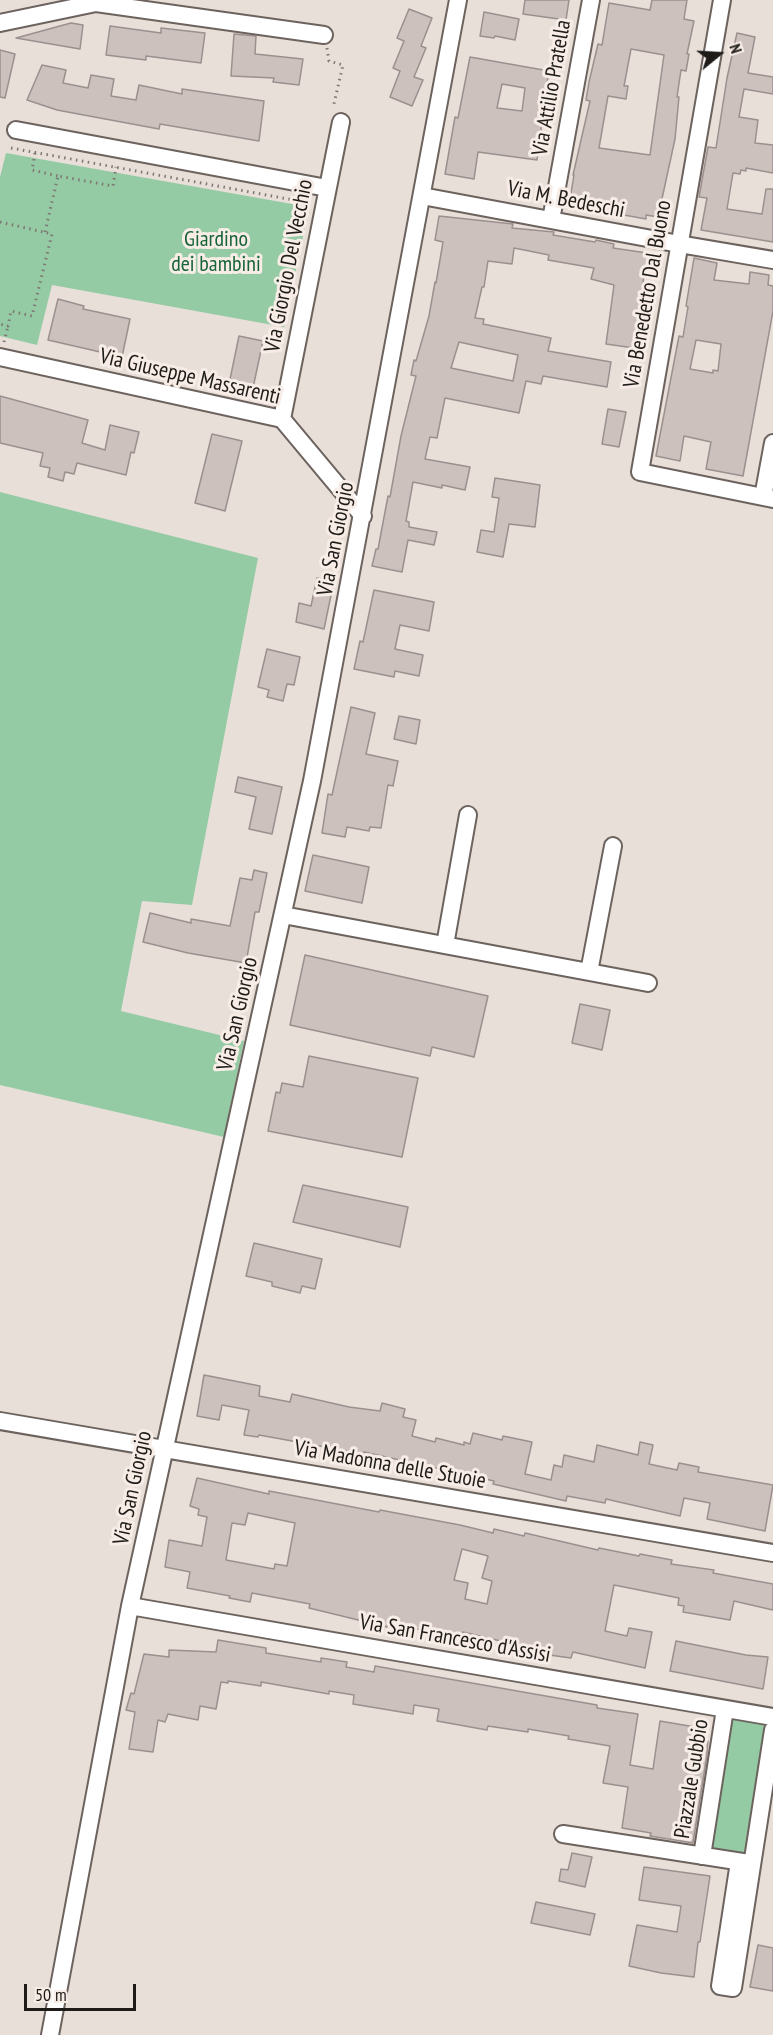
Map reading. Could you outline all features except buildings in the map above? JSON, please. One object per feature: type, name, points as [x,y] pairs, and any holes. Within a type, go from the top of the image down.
[{"type":"street","name":"Via San Giorgio","points":[[50,2035],[130,1605],[312,781],[458,0]]},
{"type":"street","name":"Via Attilio Pratella","points":[[551,220],[591,0]]},
{"type":"street","name":"Via Benedetto Dal Buono","points":[[722,0],[640,472],[768,498]]},
{"type":"street","points":[[0,23],[96,2],[324,35]]},
{"type":"street","name":"Via Giorgio Del Vecchio","points":[[282,419],[341,122]]},
{"type":"street","points":[[16,130],[327,188]]},
{"type":"street","name":"Via M. Bedeschi","points":[[422,195],[773,260]]},
{"type":"street","name":"Via Giuseppe Massarenti","points":[[0,357],[282,419],[363,516]]},
{"type":"street","points":[[768,498],[773,443]]},
{"type":"street","points":[[444,945],[468,815]]},
{"type":"street","points":[[589,972],[613,846]]},
{"type":"street","points":[[283,915],[648,983]]},
{"type":"street","name":"Via Madonna delle Stuoie","points":[[0,1421],[773,1553]]},
{"type":"street","name":"Via San Francesco d'Assisi","points":[[130,1605],[773,1717]]},
{"type":"street","name":"Piazzale Gubbio","points":[[702,1856],[725,1709]]},
{"type":"street","points":[[733,1988],[720,1986],[773,1730]]},
{"type":"street","name":"Piazzale Gubbio","points":[[563,1834],[746,1863]]},
{"type":"path","points":[[11,148],[314,204]]},
{"type":"path","points":[[35,153],[32,170],[58,176],[113,186],[116,169]]},
{"type":"path","points":[[45,232],[58,176]]},
{"type":"path","points":[[0,222],[52,234],[32,316],[11,311],[8,326],[0,324]]},
{"type":"green space","name":"Giardino dei bambini","points":[[6,153],[309,207],[284,327],[52,285],[37,345],[0,336],[0,177]]},
{"type":"green space","points":[[0,492],[258,558],[192,905],[142,901],[121,1011],[244,1041],[224,1137],[0,1085]]},
{"type":"green space","points":[[725,1709],[773,1717],[752,1864],[702,1856]]}]
